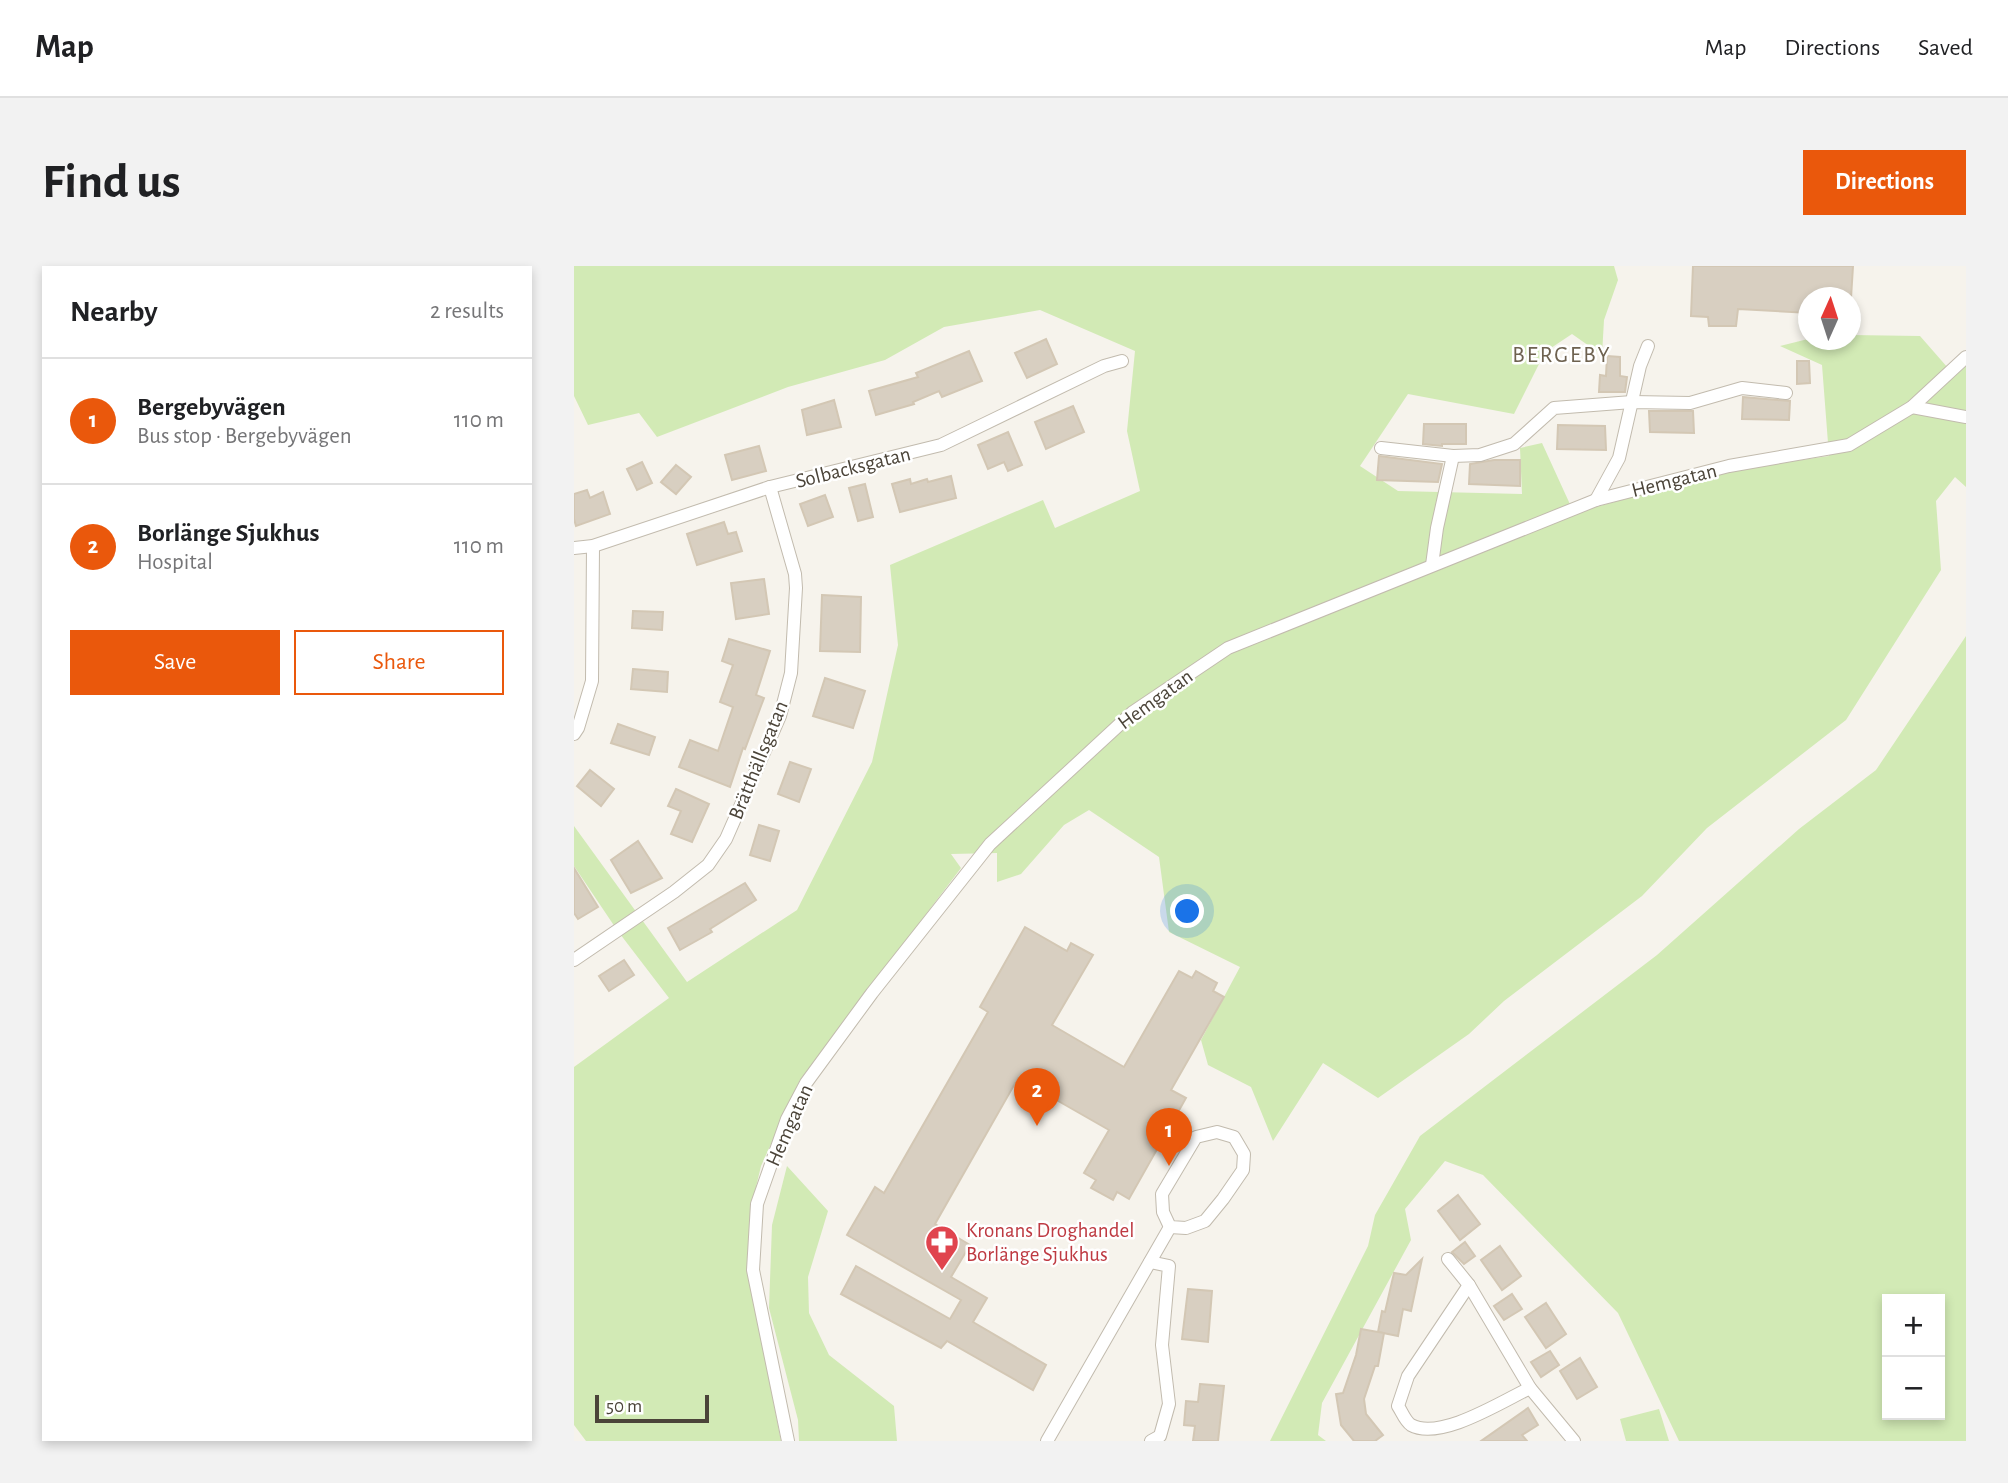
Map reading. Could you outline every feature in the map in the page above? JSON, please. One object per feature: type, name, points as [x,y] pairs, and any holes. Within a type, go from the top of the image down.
[{"type":"street","points":[[1596,500],[1619,458],[1640,366],[1648,346]]},
{"type":"street","name":"Hemgatan","points":[[788,1441],[753,1270],[757,1204],[787,1119],[806,1083],[872,992],[990,844],[1133,712],[1228,648],[1596,500],[1729,466],[1849,446],[1912,407],[1966,357]]},
{"type":"street","name":"Solbacksgatan","points":[[574,548],[593,546],[770,487],[941,445],[1104,366],[1122,361]]},
{"type":"street","points":[[1381,448],[1453,456],[1480,454],[1514,444],[1553,408],[1632,402],[1690,403],[1742,388],[1786,393]]},
{"type":"street","points":[[1912,407],[1966,417]]},
{"type":"street","points":[[1432,565],[1453,456]]},
{"type":"street","name":"Brätthällsgatan","points":[[574,960],[674,892],[708,865],[726,839],[780,716],[791,673],[796,588],[795,574],[770,487]]},
{"type":"street","points":[[574,734],[592,681],[593,546]]},
{"type":"street","points":[[1217,1132],[1234,1137],[1244,1154],[1242,1170],[1205,1221],[1186,1228],[1170,1227],[1163,1212],[1163,1194],[1196,1137],[1217,1132]]},
{"type":"street","points":[[1047,1441],[1170,1227]]},
{"type":"street","points":[[1448,1259],[1469,1284],[1530,1388],[1574,1441]]},
{"type":"street","points":[[1150,1262],[1169,1266],[1161,1345],[1169,1404],[1160,1436],[1151,1441]]},
{"type":"street","points":[[1469,1284],[1408,1376],[1398,1406],[1409,1424],[1429,1431],[1455,1425],[1530,1388]]},
{"type":"green space","points":[[574,266],[1614,266],[1618,280],[1604,320],[1602,355],[1572,334],[1545,352],[1514,414],[1408,394],[1360,466],[1398,491],[1522,494],[1520,448],[1542,443],[1574,513],[1731,470],[1829,456],[1822,365],[1780,346],[1798,342],[1798,350],[1861,350],[1861,335],[1920,336],[1955,376],[1966,366],[1966,487],[1955,477],[1936,501],[1941,570],[1846,720],[1707,828],[1642,896],[1504,1001],[1469,1034],[1378,1098],[1323,1063],[1273,1141],[1251,1087],[1208,1065],[1201,1040],[1240,967],[1169,932],[1159,857],[1089,810],[1064,825],[1021,874],[997,882],[997,853],[951,854],[961,868],[800,1080],[761,1166],[752,1204],[748,1272],[781,1441],[586,1441],[574,1425],[574,1067],[669,998],[617,930],[574,866],[574,826],[687,982],[797,910],[872,762],[898,645],[890,565],[1043,500],[1055,528],[1140,491],[1127,431],[1135,351],[1040,310],[944,327],[885,360],[788,387],[657,437],[639,413],[588,425],[574,396]]},
{"type":"green space","points":[[1966,636],[1966,1441],[1679,1441],[1618,1313],[1483,1175],[1445,1161],[1405,1209],[1411,1240],[1322,1403],[1318,1435],[1326,1441],[1270,1441],[1368,1246],[1375,1215],[1420,1136],[1657,955],[1799,829],[1876,770]]},
{"type":"green space","points":[[787,1166],[828,1211],[808,1277],[809,1313],[829,1355],[894,1406],[897,1441],[799,1441],[798,1420],[769,1308],[772,1225]]},
{"type":"green space","points":[[1659,1409],[1669,1441],[1626,1441],[1620,1419]]},
{"type":"building","points":[[1693,266],[1853,266],[1852,287],[1798,287],[1798,312],[1738,309],[1736,326],[1709,326],[1708,317],[1691,316]]},
{"type":"building","points":[[1046,339],[1057,364],[1027,378],[1015,353]]},
{"type":"building","points":[[969,351],[982,381],[942,397],[939,391],[913,402],[914,404],[876,415],[869,391],[918,377],[916,373]]},
{"type":"building","points":[[1607,356],[1620,357],[1620,376],[1627,377],[1625,392],[1599,392],[1600,375],[1606,376]]},
{"type":"building","points":[[1797,361],[1809,361],[1810,383],[1797,384]]},
{"type":"building","points":[[1743,397],[1790,401],[1789,420],[1742,419]]},
{"type":"building","points":[[834,400],[841,427],[807,435],[802,410]]},
{"type":"building","points":[[1073,406],[1084,432],[1046,449],[1035,422]]},
{"type":"building","points":[[1649,411],[1693,411],[1694,433],[1650,432]]},
{"type":"building","points":[[1424,424],[1466,424],[1466,444],[1423,444]]},
{"type":"building","points":[[1558,425],[1605,426],[1606,450],[1557,449]]},
{"type":"building","points":[[1008,432],[1022,465],[1008,471],[1004,462],[988,469],[978,445]]},
{"type":"building","points":[[759,446],[766,471],[732,480],[725,455]]},
{"type":"building","points":[[1379,456],[1442,464],[1438,482],[1377,480]]},
{"type":"building","points":[[1520,460],[1520,486],[1469,484],[1470,464]]},
{"type":"building","points":[[642,462],[652,483],[637,490],[627,469]]},
{"type":"building","points":[[676,465],[691,477],[676,494],[661,482]]},
{"type":"building","points":[[951,476],[956,498],[900,512],[892,484],[910,479],[911,484],[927,479],[928,482]]},
{"type":"building","points":[[865,484],[873,517],[858,521],[849,488]]},
{"type":"building","points":[[587,490],[590,498],[603,492],[610,514],[576,526],[574,494]]},
{"type":"building","points":[[825,495],[833,517],[808,526],[800,504]]},
{"type":"building","points":[[724,522],[728,534],[736,532],[742,551],[697,565],[687,534]]},
{"type":"building","points":[[764,579],[769,614],[736,619],[731,583]]},
{"type":"building","points":[[822,595],[861,597],[860,652],[820,651]]},
{"type":"building","points":[[633,611],[663,612],[662,630],[632,628]]},
{"type":"building","points":[[729,639],[770,651],[756,695],[764,698],[730,787],[679,767],[690,740],[718,751],[733,707],[720,702],[733,665],[722,661]]},
{"type":"building","points":[[633,669],[668,672],[667,692],[631,689]]},
{"type":"building","points":[[825,678],[865,691],[853,728],[813,716]]},
{"type":"building","points":[[618,724],[655,737],[649,755],[611,743]]},
{"type":"building","points":[[790,762],[811,769],[799,802],[778,794]]},
{"type":"building","points":[[590,770],[614,789],[601,806],[577,786]]},
{"type":"building","points":[[676,789],[709,804],[692,842],[671,834],[681,811],[668,806]]},
{"type":"building","points":[[759,825],[779,831],[770,861],[750,855]]},
{"type":"building","points":[[638,841],[662,878],[631,893],[611,860]]},
{"type":"building","points":[[574,868],[598,907],[578,919],[574,913]]},
{"type":"building","points":[[745,883],[756,900],[710,929],[712,932],[680,950],[668,928]]},
{"type":"building","points":[[1025,927],[1067,951],[1071,943],[1093,955],[1052,1025],[1124,1067],[1179,971],[1192,978],[1196,971],[1217,983],[1213,991],[1224,997],[1171,1090],[1186,1098],[1129,1199],[1117,1192],[1113,1200],[1091,1188],[1096,1180],[1084,1173],[1109,1130],[1018,1078],[935,1224],[970,1245],[951,1277],[987,1298],[973,1322],[1046,1365],[1033,1390],[947,1341],[941,1348],[841,1294],[856,1266],[950,1319],[961,1300],[847,1235],[875,1187],[884,1193],[988,1012],[980,1007]]},
{"type":"building","points":[[624,960],[634,975],[609,991],[599,976]]},
{"type":"building","points":[[1458,1195],[1480,1224],[1460,1240],[1438,1211]]},
{"type":"building","points":[[1465,1242],[1475,1256],[1464,1264],[1452,1252]]},
{"type":"building","points":[[1500,1246],[1521,1276],[1502,1290],[1481,1260]]},
{"type":"building","points":[[1422,1259],[1411,1311],[1403,1309],[1398,1336],[1378,1332],[1394,1273],[1406,1275]]},
{"type":"building","points":[[1188,1289],[1212,1291],[1208,1342],[1182,1339]]},
{"type":"building","points":[[1512,1294],[1522,1309],[1504,1320],[1494,1306]]},
{"type":"building","points":[[1546,1303],[1566,1334],[1546,1348],[1525,1317]]},
{"type":"building","points":[[1361,1329],[1384,1333],[1378,1366],[1375,1366],[1364,1399],[1366,1414],[1383,1435],[1375,1441],[1354,1441],[1341,1425],[1336,1394],[1343,1393],[1356,1355]]},
{"type":"building","points":[[1550,1351],[1559,1365],[1541,1377],[1531,1362]]},
{"type":"building","points":[[1580,1358],[1597,1387],[1577,1399],[1560,1371]]},
{"type":"building","points":[[1200,1384],[1224,1386],[1218,1441],[1193,1441],[1195,1426],[1184,1425],[1186,1401],[1198,1402]]},
{"type":"building","points":[[1528,1408],[1538,1425],[1522,1435],[1527,1441],[1481,1441]]},
{"type":"place","name":"Borlänge Sjukhus","points":[[1037,1126]]},
{"type":"place","name":"Bergebyvägen","points":[[1169,1166]]},
{"type":"place","name":"Kronans Droghandel Borlänge Sjukhus","points":[[942,1272]]},
{"type":"district","name":"BERGEBY","points":[[1562,354]]}]
